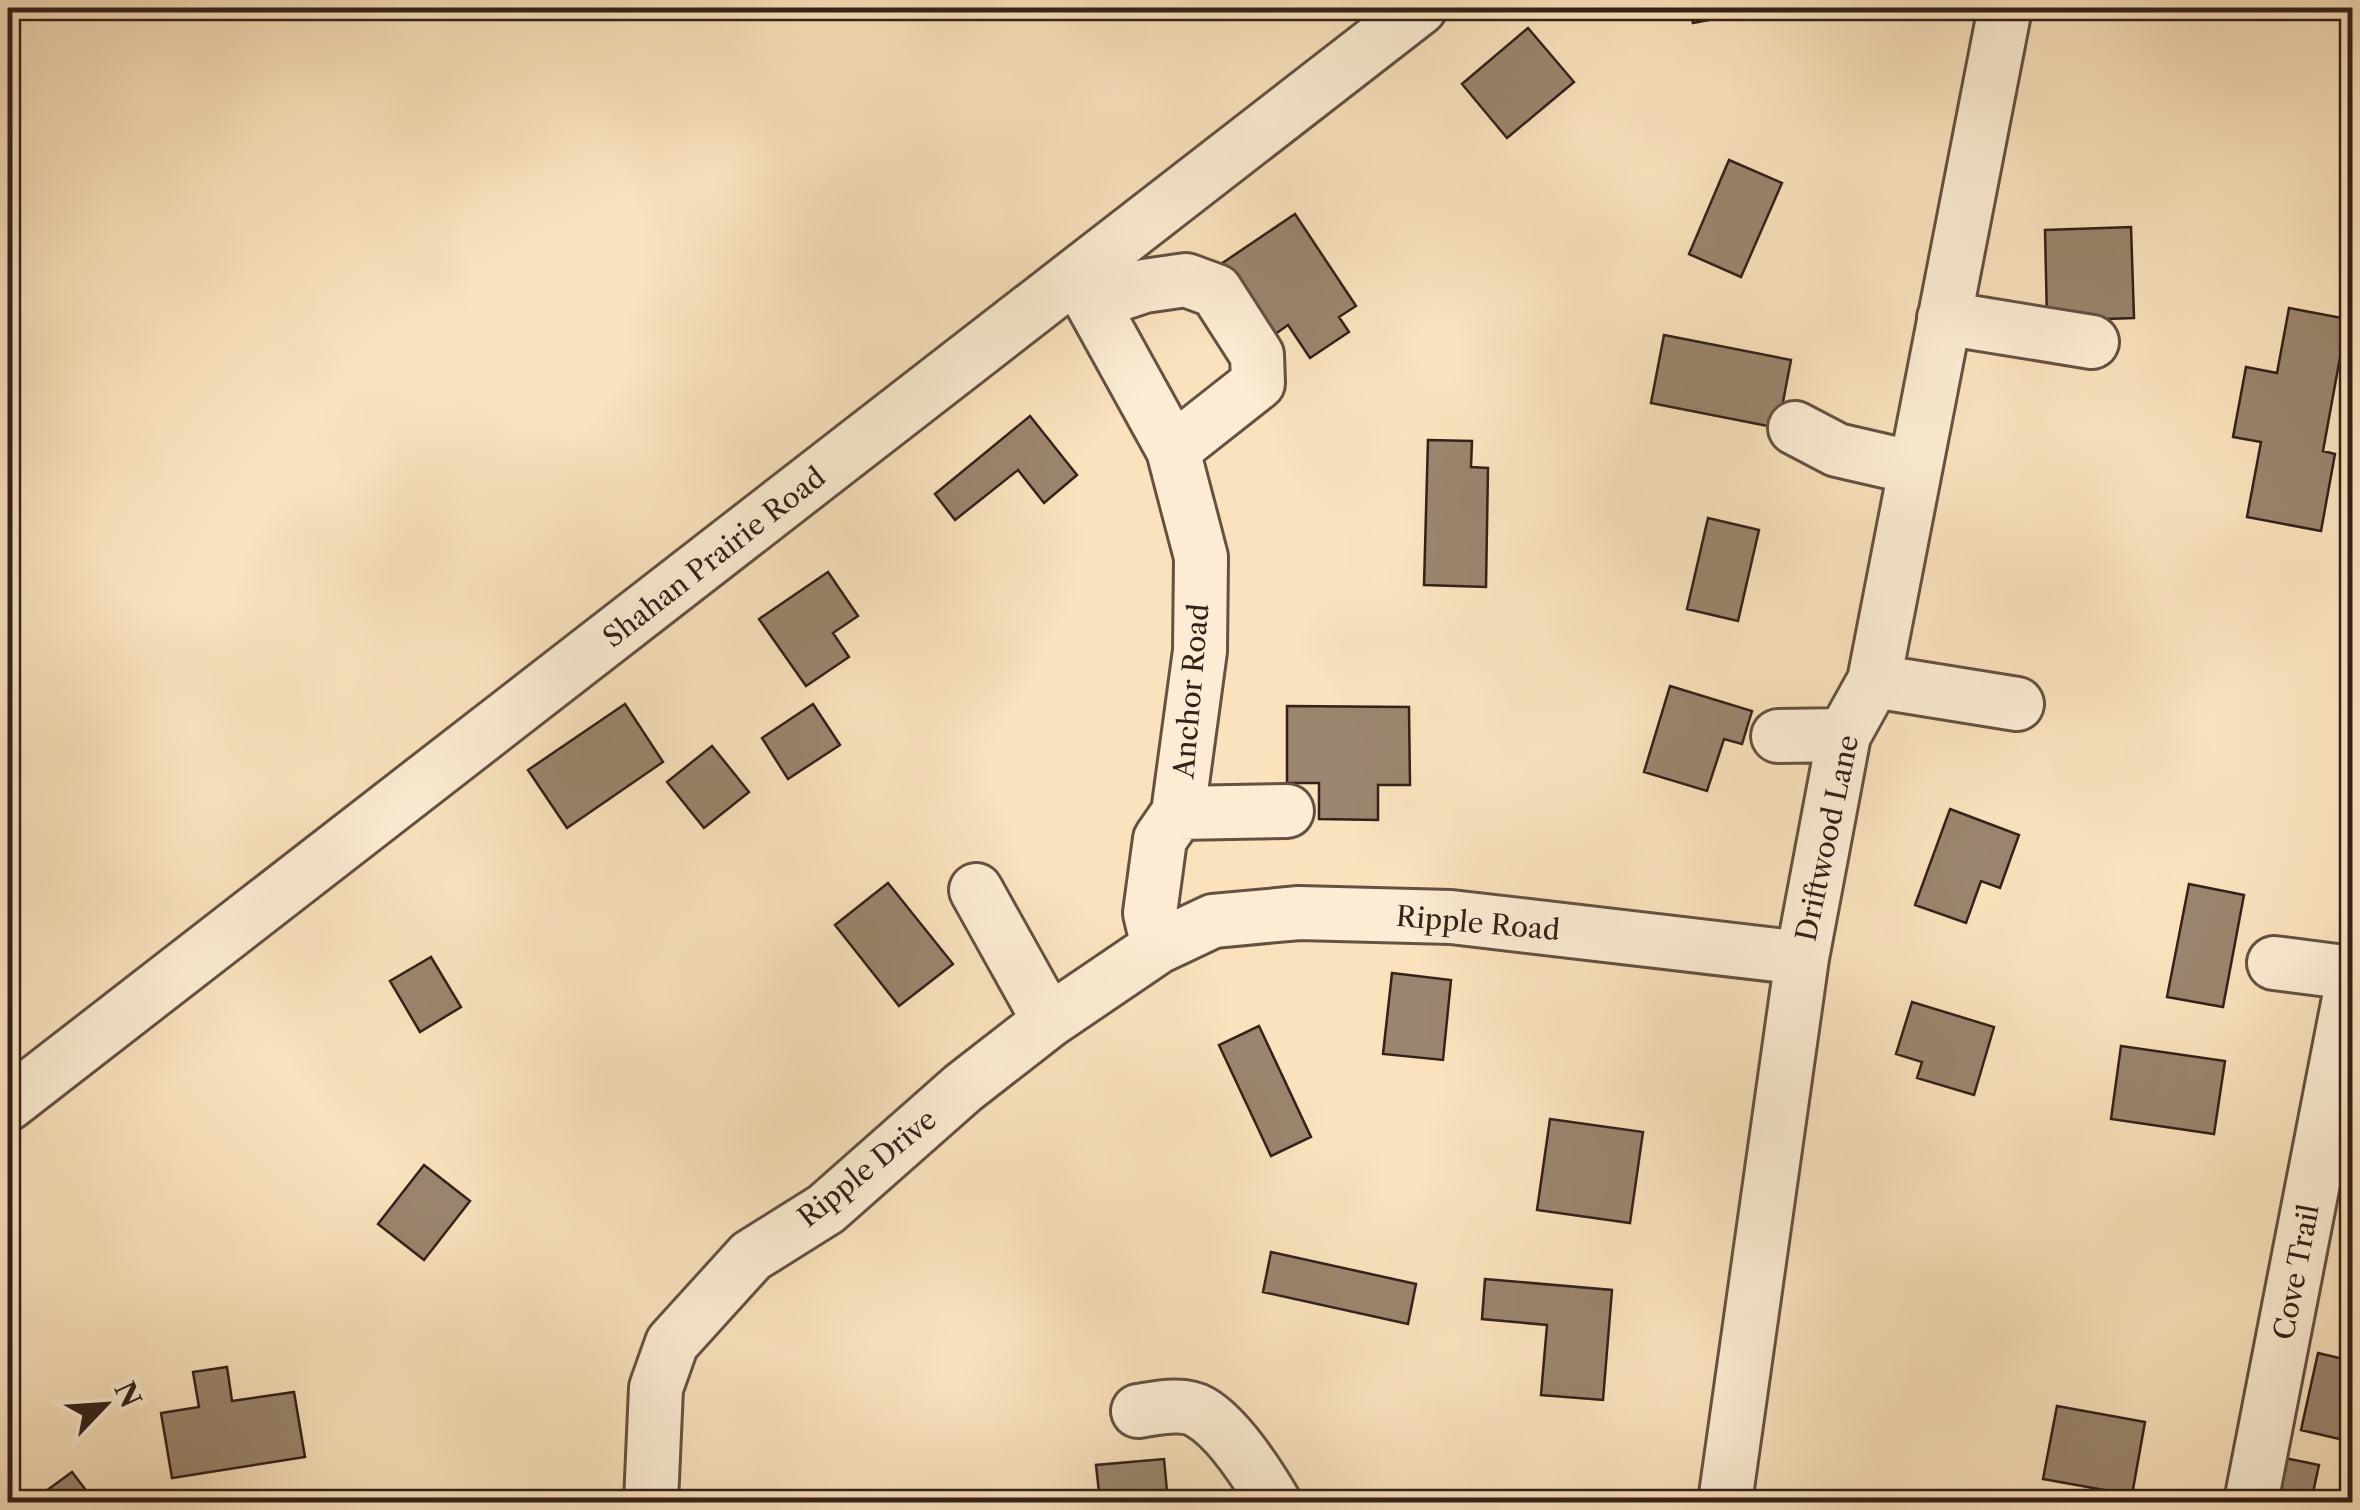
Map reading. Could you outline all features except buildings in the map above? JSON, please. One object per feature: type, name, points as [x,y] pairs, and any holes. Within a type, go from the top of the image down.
[{"type":"street","name":"Shahan Prairie Road","points":[[8,1104],[1085,289],[1420,8]]},
{"type":"street","name":"Driftwood Lane","points":[[1725,1502],[1802,958],[1844,734],[1874,681],[2004,8]]},
{"type":"street","points":[[1085,289],[1186,280],[1216,291],[1257,355],[1258,383],[1173,450]]},
{"type":"street","name":"Anchor Road","points":[[1085,289],[1173,450],[1201,557],[1200,651],[1178,813],[1160,840],[1150,913],[1158,947]]},
{"type":"street","points":[[1944,318],[2092,342]]},
{"type":"street","points":[[1795,428],[1837,450],[1915,468]]},
{"type":"street","points":[[1874,681],[2017,704]]},
{"type":"street","points":[[1778,736],[1844,734]]},
{"type":"street","points":[[1178,813],[1286,811]]},
{"type":"street","points":[[976,890],[1049,1021]]},
{"type":"street","name":"Ripple Road","points":[[1158,947],[1213,921],[1300,912],[1451,917],[1802,958]]},
{"type":"street","name":"Ripple Drive","points":[[652,1502],[656,1388],[672,1343],[751,1256],[826,1209],[963,1088],[1049,1021],[1158,947]]},
{"type":"street","points":[[2274,962],[2352,974]]},
{"type":"street","name":"Cove Trail","points":[[2251,1502],[2352,982]]},
{"type":"street","points":[[1138,1411],[1168,1406],[1199,1411],[1247,1458],[1274,1502]]}]
